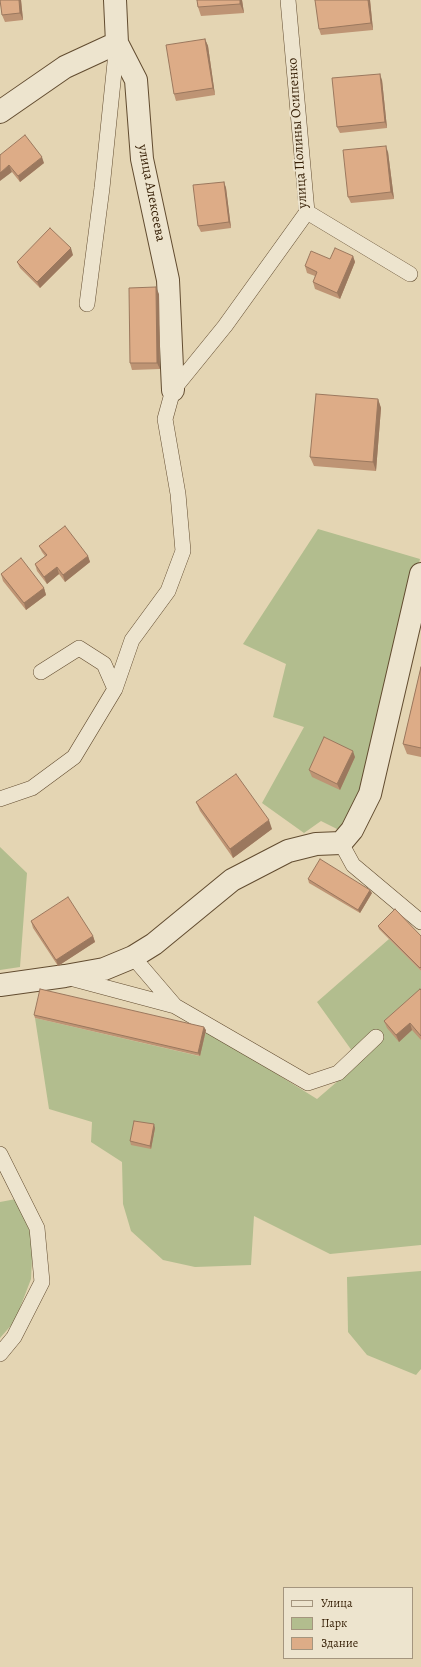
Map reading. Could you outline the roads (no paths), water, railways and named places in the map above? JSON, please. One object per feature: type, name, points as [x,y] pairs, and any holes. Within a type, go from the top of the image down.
[{"type":"street","name":"улица Алексеева","points":[[115,0],[117,43],[136,80],[142,159],[168,280],[173,390]]},
{"type":"street","points":[[0,112],[65,67],[117,43]]},
{"type":"street","points":[[0,985],[104,969],[133,957],[154,944],[232,880],[288,851],[316,844],[341,843],[352,830],[370,794],[421,574]]},
{"type":"lane","name":"улица Полины Осипенко","points":[[173,390],[225,326],[307,212],[288,0]]},
{"type":"lane","points":[[87,304],[102,188],[117,43]]},
{"type":"lane","points":[[307,212],[410,274]]},
{"type":"lane","points":[[0,798],[32,788],[74,757],[116,689],[132,640],[168,591],[183,551],[178,494],[165,419],[173,390]]},
{"type":"lane","points":[[41,672],[79,648],[104,664],[116,689]]},
{"type":"lane","points":[[341,843],[353,865],[421,922]]},
{"type":"lane","points":[[133,957],[175,1006]]},
{"type":"lane","points":[[65,976],[175,1006],[308,1083],[338,1073],[376,1037]]},
{"type":"lane","points":[[0,1154],[36,1228],[42,1282],[14,1337],[0,1354]]}]
